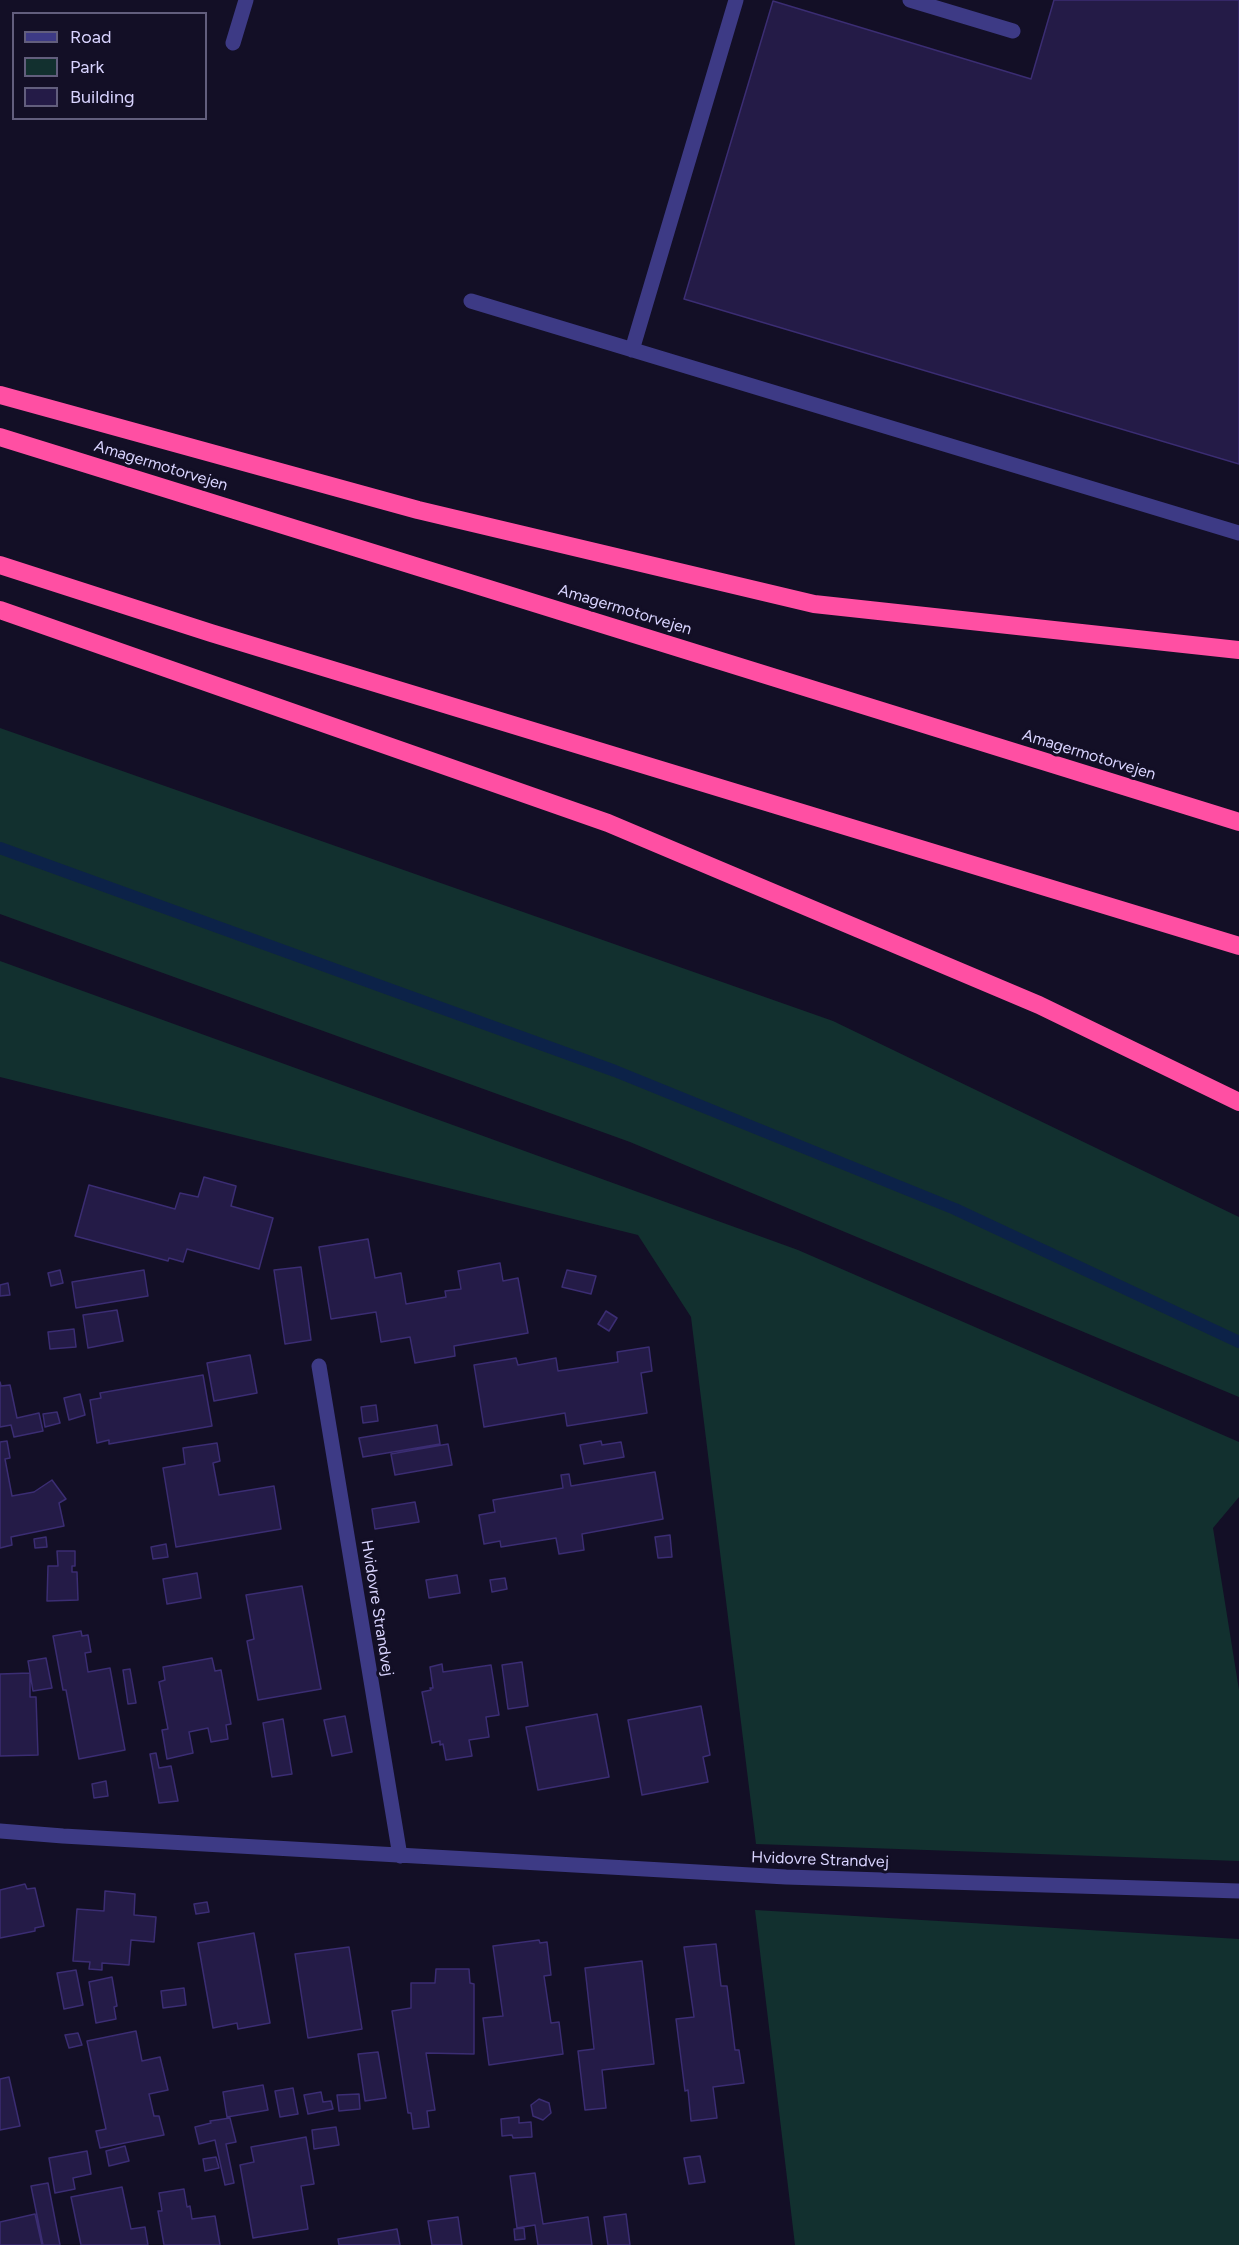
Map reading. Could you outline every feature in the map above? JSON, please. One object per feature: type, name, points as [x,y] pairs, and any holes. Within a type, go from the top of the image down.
[{"type":"highway","points":[[0,395],[418,510],[814,604],[1239,650]]},
{"type":"highway","name":"Amagermotorvejen","points":[[0,436],[1239,822]]},
{"type":"highway","points":[[0,565],[211,633],[1239,946]]},
{"type":"highway","points":[[0,610],[608,823],[1039,1005],[1239,1102]]},
{"type":"street","points":[[232,43],[246,0]]},
{"type":"street","points":[[632,350],[736,0]]},
{"type":"street","points":[[910,0],[1013,31]]},
{"type":"street","points":[[471,301],[1239,534]]},
{"type":"street","name":"Hvidovre Strandvej","points":[[319,1366],[400,1856]]},
{"type":"street","name":"Hvidovre Strandvej","points":[[0,1831],[786,1877],[1239,1891]]},
{"type":"green space","points":[[0,728],[833,1021],[1239,1217],[1239,1397],[630,1142],[0,914]]},
{"type":"green space","points":[[0,961],[798,1250],[1239,1442],[1239,1497],[1213,1528],[1239,1690],[1239,1861],[756,1844],[691,1317],[638,1235],[0,1077]]},
{"type":"green space","points":[[755,1910],[1239,1939],[1239,2245],[795,2245]]},
{"type":"building","points":[[1054,0],[1239,0],[1239,464],[684,299],[773,1],[1031,79]]},
{"type":"building","points":[[204,1177],[236,1186],[231,1206],[273,1218],[259,1269],[187,1249],[183,1262],[169,1258],[168,1261],[75,1236],[89,1185],[175,1209],[180,1193],[198,1197]]},
{"type":"building","points":[[368,1239],[375,1278],[401,1273],[406,1304],[446,1297],[445,1291],[461,1289],[458,1271],[500,1263],[503,1281],[518,1278],[528,1333],[454,1346],[455,1356],[415,1363],[410,1337],[381,1342],[376,1312],[331,1319],[319,1247]]},
{"type":"building","points":[[301,1267],[311,1340],[285,1344],[274,1270]]},
{"type":"building","points":[[60,1270],[63,1283],[51,1286],[48,1273]]},
{"type":"building","points":[[144,1270],[148,1296],[76,1308],[72,1282]]},
{"type":"building","points":[[567,1270],[596,1276],[591,1294],[562,1287]]},
{"type":"building","points":[[8,1283],[10,1295],[0,1296],[0,1285]]},
{"type":"building","points":[[117,1310],[123,1341],[88,1348],[83,1315]]},
{"type":"building","points":[[606,1311],[617,1318],[609,1331],[598,1324]]},
{"type":"building","points":[[74,1329],[76,1347],[50,1349],[48,1332]]},
{"type":"building","points":[[649,1347],[652,1371],[641,1373],[647,1413],[567,1426],[565,1413],[484,1427],[474,1365],[516,1358],[518,1365],[556,1358],[558,1371],[618,1362],[617,1352]]},
{"type":"building","points":[[250,1355],[257,1393],[214,1401],[207,1363]]},
{"type":"building","points":[[203,1375],[212,1426],[109,1444],[109,1440],[97,1443],[90,1400],[101,1398],[100,1393]]},
{"type":"building","points":[[0,1382],[1,1386],[10,1385],[17,1418],[39,1413],[43,1431],[14,1437],[11,1425],[0,1427]]},
{"type":"building","points":[[80,1394],[85,1415],[69,1420],[64,1398]]},
{"type":"building","points":[[376,1405],[378,1421],[363,1423],[361,1407]]},
{"type":"building","points":[[57,1412],[60,1423],[45,1427],[43,1414]]},
{"type":"building","points":[[437,1425],[440,1444],[363,1457],[359,1438]]},
{"type":"building","points":[[7,1441],[10,1458],[5,1459],[12,1496],[34,1492],[52,1480],[66,1499],[59,1503],[64,1526],[11,1537],[12,1545],[0,1548],[0,1442]]},
{"type":"building","points":[[601,1441],[602,1445],[621,1442],[624,1457],[584,1464],[580,1445]]},
{"type":"building","points":[[217,1443],[220,1461],[213,1463],[219,1495],[274,1486],[281,1529],[176,1547],[163,1468],[185,1464],[183,1448]]},
{"type":"building","points":[[448,1444],[452,1465],[395,1475],[391,1454]]},
{"type":"building","points":[[655,1472],[663,1519],[582,1534],[584,1550],[559,1554],[556,1538],[501,1547],[500,1541],[484,1544],[479,1515],[495,1512],[493,1500],[563,1488],[561,1475],[569,1474],[571,1486]]},
{"type":"building","points":[[415,1502],[419,1522],[375,1529],[372,1509]]},
{"type":"building","points":[[670,1535],[672,1557],[658,1558],[655,1537]]},
{"type":"building","points":[[46,1537],[47,1547],[35,1548],[34,1539]]},
{"type":"building","points":[[166,1544],[168,1557],[153,1559],[151,1547]]},
{"type":"building","points":[[57,1551],[75,1551],[75,1566],[72,1566],[72,1572],[77,1572],[78,1600],[47,1601],[48,1566],[58,1566]]},
{"type":"building","points":[[197,1573],[201,1598],[167,1604],[163,1579]]},
{"type":"building","points":[[457,1575],[460,1593],[429,1598],[426,1580]]},
{"type":"building","points":[[505,1578],[507,1589],[492,1592],[490,1580]]},
{"type":"building","points":[[302,1586],[321,1689],[258,1700],[247,1641],[254,1639],[246,1595]]},
{"type":"building","points":[[81,1631],[82,1636],[88,1635],[91,1652],[85,1653],[88,1672],[110,1668],[125,1750],[79,1759],[53,1636]]},
{"type":"building","points":[[46,1658],[52,1688],[33,1691],[28,1661]]},
{"type":"building","points":[[212,1658],[215,1671],[221,1670],[231,1724],[226,1725],[228,1739],[211,1742],[208,1728],[189,1732],[193,1753],[167,1759],[162,1730],[168,1729],[159,1682],[165,1680],[163,1667]]},
{"type":"building","points":[[522,1662],[528,1706],[508,1709],[502,1665]]},
{"type":"building","points":[[442,1664],[443,1672],[491,1665],[499,1715],[486,1717],[489,1737],[469,1740],[472,1756],[446,1760],[443,1744],[440,1745],[440,1741],[432,1743],[422,1692],[433,1688],[430,1667]]},
{"type":"building","points":[[130,1669],[136,1703],[128,1704],[123,1670]]},
{"type":"building","points":[[30,1673],[30,1697],[36,1697],[38,1755],[0,1756],[0,1674]]},
{"type":"building","points":[[701,1706],[710,1755],[703,1757],[708,1782],[642,1795],[628,1720]]},
{"type":"building","points":[[597,1714],[609,1777],[538,1790],[526,1727]]},
{"type":"building","points":[[345,1716],[352,1752],[332,1756],[324,1720]]},
{"type":"building","points":[[283,1719],[292,1774],[272,1777],[263,1723]]},
{"type":"building","points":[[156,1753],[159,1768],[171,1766],[178,1801],[159,1803],[150,1754]]},
{"type":"building","points":[[106,1781],[108,1796],[94,1798],[92,1784]]},
{"type":"building","points":[[25,1884],[27,1889],[35,1888],[44,1926],[35,1928],[35,1931],[0,1938],[0,1890]]},
{"type":"building","points":[[105,1891],[135,1894],[134,1915],[156,1917],[154,1942],[131,1940],[129,1965],[102,1963],[102,1970],[89,1969],[90,1962],[73,1961],[77,1909],[104,1911]]},
{"type":"building","points":[[207,1902],[209,1912],[196,1914],[194,1904]]},
{"type":"building","points":[[254,1933],[270,2023],[238,2029],[237,2023],[213,2028],[198,1943]]},
{"type":"building","points":[[539,1940],[540,1943],[547,1942],[551,1975],[544,1976],[551,2023],[559,2022],[563,2054],[489,2065],[483,2018],[503,2016],[493,1946]]},
{"type":"building","points":[[716,1944],[721,1986],[727,1986],[735,2050],[739,2050],[744,2083],[713,2087],[717,2118],[691,2121],[676,2019],[694,2017],[684,1947]]},
{"type":"building","points":[[349,1947],[362,2029],[308,2038],[295,1954]]},
{"type":"building","points":[[642,1961],[654,2064],[602,2070],[606,2108],[585,2110],[578,2051],[594,2049],[585,1968]]},
{"type":"building","points":[[436,1969],[469,1969],[470,1983],[474,1984],[474,2054],[426,2053],[435,2110],[427,2111],[429,2127],[413,2129],[411,2113],[408,2113],[392,2011],[411,2008],[411,1983],[435,1983]]},
{"type":"building","points":[[76,1970],[83,2005],[64,2009],[57,1973]]},
{"type":"building","points":[[112,1977],[117,2006],[114,2007],[116,2019],[96,2023],[89,1982]]},
{"type":"building","points":[[184,1988],[186,2005],[163,2008],[161,1991]]},
{"type":"building","points":[[136,2031],[142,2061],[160,2057],[168,2090],[149,2094],[154,2116],[159,2116],[164,2135],[100,2148],[96,2131],[106,2129],[87,2041]]},
{"type":"building","points":[[78,2033],[82,2045],[69,2048],[65,2035]]},
{"type":"building","points":[[378,2052],[386,2098],[365,2101],[358,2054]]},
{"type":"building","points":[[9,2077],[20,2126],[0,2130],[0,2079]]},
{"type":"building","points":[[263,2085],[268,2110],[227,2117],[223,2092]]},
{"type":"building","points":[[293,2088],[298,2114],[280,2117],[275,2091]]},
{"type":"building","points":[[321,2092],[323,2102],[331,2101],[333,2109],[308,2114],[304,2095]]},
{"type":"building","points":[[359,2094],[360,2109],[339,2111],[337,2095]]},
{"type":"building","points":[[539,2099],[549,2103],[551,2113],[543,2120],[533,2116],[531,2105]]},
{"type":"building","points":[[519,2117],[519,2123],[531,2122],[532,2137],[502,2136],[501,2119]]},
{"type":"building","points":[[230,2118],[236,2142],[226,2144],[234,2183],[225,2185],[215,2140],[199,2144],[195,2127],[211,2123],[210,2121]]},
{"type":"building","points":[[336,2127],[339,2145],[314,2149],[312,2130]]},
{"type":"building","points":[[306,2137],[314,2184],[301,2186],[308,2229],[253,2238],[240,2165],[254,2162],[251,2147]]},
{"type":"building","points":[[125,2146],[129,2161],[109,2166],[106,2151]]},
{"type":"building","points":[[87,2151],[91,2174],[73,2178],[75,2189],[55,2193],[49,2158]]},
{"type":"building","points":[[700,2156],[705,2182],[689,2184],[684,2158]]},
{"type":"building","points":[[216,2157],[219,2168],[205,2171],[203,2159]]},
{"type":"building","points":[[535,2173],[543,2224],[588,2217],[592,2245],[538,2245],[535,2225],[517,2228],[510,2176]]},
{"type":"building","points":[[48,2183],[60,2245],[43,2245],[31,2186]]},
{"type":"building","points":[[122,2187],[131,2229],[145,2227],[148,2245],[81,2245],[71,2197]]},
{"type":"building","points":[[184,2189],[192,2219],[215,2216],[220,2245],[164,2245],[158,2211],[162,2211],[159,2193]]},
{"type":"building","points":[[35,2214],[42,2245],[0,2245],[0,2222]]},
{"type":"building","points":[[626,2214],[630,2245],[608,2245],[604,2217]]},
{"type":"building","points":[[458,2217],[462,2245],[432,2245],[428,2221]]},
{"type":"building","points":[[524,2228],[525,2239],[515,2240],[514,2229]]},
{"type":"building","points":[[397,2229],[400,2245],[339,2245],[338,2239]]},
{"type":"waterway","points":[[0,848],[615,1071],[955,1209],[1239,1342]]}]
